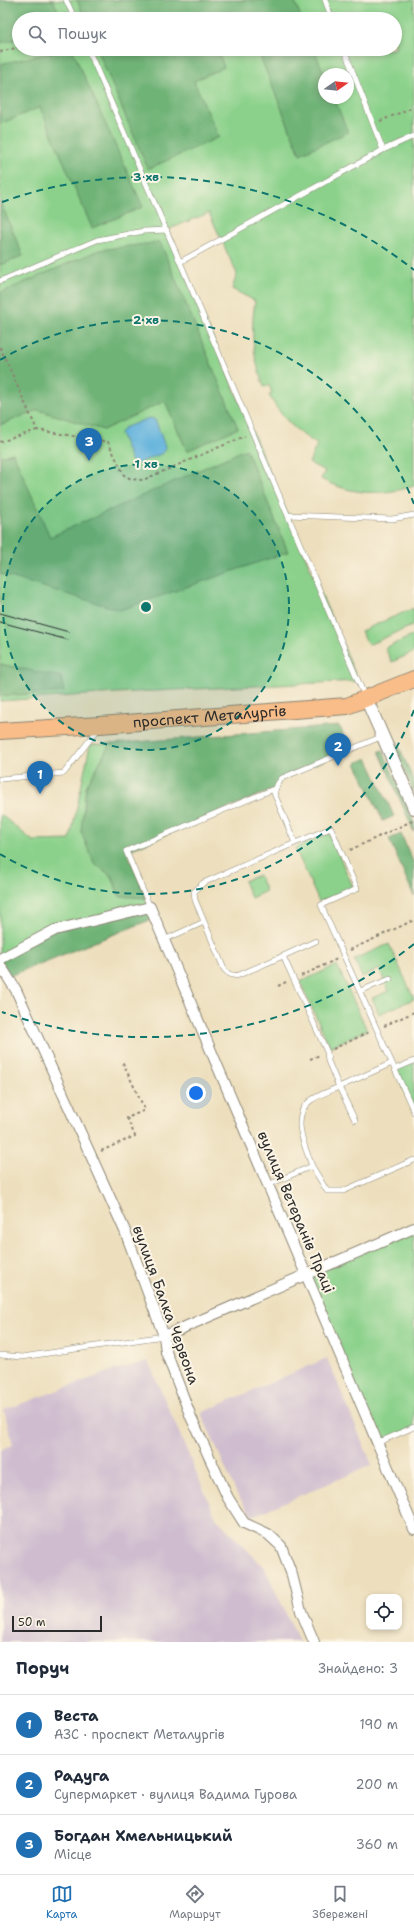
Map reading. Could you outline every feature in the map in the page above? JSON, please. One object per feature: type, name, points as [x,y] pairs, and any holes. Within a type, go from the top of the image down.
[{"type":"main road","name":"проспект Металургів","points":[[0,731],[100,725],[347,706],[414,679]]},
{"type":"street","points":[[366,698],[414,808]]},
{"type":"street","points":[[0,959],[55,930],[150,907]]},
{"type":"street","name":"вулиця Ветеранів Праці","points":[[150,907],[414,1529]]},
{"type":"street","name":"вулиця Балка Червона","points":[[0,965],[16,990],[125,1231],[164,1336],[166,1352],[171,1367],[191,1417],[228,1498],[244,1523],[268,1534],[282,1546],[292,1575],[301,1611],[314,1642]]},
{"type":"street","points":[[164,1336],[414,1228]]},
{"type":"lane","points":[[66,0],[71,12]]},
{"type":"lane","points":[[325,0],[329,12]]},
{"type":"lane","points":[[91,56],[167,230],[366,698]]},
{"type":"lane","points":[[347,56],[383,150]]},
{"type":"lane","points":[[180,262],[383,150],[414,136]]},
{"type":"lane","points":[[0,281],[97,240],[144,231],[167,230]]},
{"type":"lane","points":[[288,515],[392,519],[414,515]]},
{"type":"lane","points":[[0,779],[64,773],[100,725]]},
{"type":"lane","points":[[295,843],[274,793],[280,781],[287,775],[382,736]]},
{"type":"lane","points":[[150,907],[126,851],[276,788]]},
{"type":"lane","points":[[316,941],[239,975],[230,975],[224,969],[194,895],[199,886],[330,828],[357,889],[321,905],[414,1112]]},
{"type":"lane","points":[[164,940],[204,922]]},
{"type":"lane","points":[[283,956],[327,1052],[328,1061],[339,1087],[356,1120]]},
{"type":"lane","points":[[360,991],[390,978]]},
{"type":"lane","points":[[395,1069],[414,1061]]},
{"type":"lane","points":[[392,1063],[310,1101],[303,1109],[300,1121],[301,1132],[312,1166],[327,1191],[343,1191],[414,1160]]},
{"type":"lane","points":[[268,1184],[312,1166]]},
{"type":"lane","points":[[0,1355],[22,1357],[164,1336]]},
{"type":"lane","points":[[377,1443],[414,1427]]},
{"type":"path","points":[[0,52],[12,49]]},
{"type":"path","points":[[374,124],[414,107]]},
{"type":"path","points":[[0,346],[37,430]]},
{"type":"path","points":[[0,442],[37,430],[108,442],[124,475],[131,479],[143,480],[253,432]]},
{"type":"path","points":[[342,853],[414,820]]},
{"type":"path","points":[[310,1059],[414,1012]]},
{"type":"path","points":[[90,1156],[135,1136],[127,1118],[145,1110],[122,1062]]},
{"type":"shaded area","points":[[327,1358],[372,1465],[252,1516],[237,1494],[201,1413]]},
{"type":"shaded area","points":[[148,1361],[216,1518],[265,1568],[299,1642],[0,1642],[0,1450],[13,1445],[4,1410],[114,1370]]},
{"type":"green space","points":[[0,0],[414,0],[414,486],[390,491],[367,492],[344,488],[321,479],[325,471],[309,463],[317,444],[295,429],[283,417],[269,395],[272,393],[269,385],[264,387],[255,355],[253,324],[255,301],[232,289],[237,274],[209,213],[167,230],[358,681],[116,693],[0,701]]},
{"type":"green space","points":[[0,0],[53,0],[59,12],[12,12],[12,40],[0,43]]},
{"type":"green space","points":[[77,0],[294,0],[299,12],[82,12]]},
{"type":"green space","points":[[36,56],[75,56],[143,207],[92,228],[40,107],[0,124],[0,64]]},
{"type":"green space","points":[[100,56],[220,56],[224,67],[194,81],[219,137],[148,169]]},
{"type":"green space","points":[[260,56],[317,56],[322,68],[318,68],[318,104],[336,104],[348,132],[300,154]]},
{"type":"green space","points":[[0,201],[23,256],[0,265]]},
{"type":"green space","points":[[160,242],[238,428],[187,451],[165,401],[103,430],[38,410],[0,425],[0,293],[99,250]]},
{"type":"green space","points":[[246,449],[288,552],[120,610],[0,574],[0,457],[13,453],[50,537]]},
{"type":"green space","points":[[414,608],[414,625],[368,645],[361,631]]},
{"type":"green space","points":[[414,635],[414,652],[392,662],[385,648]]},
{"type":"green space","points":[[0,664],[61,677],[64,692],[0,696]]},
{"type":"green space","points":[[339,726],[344,737],[343,745],[337,752],[328,758],[288,775],[276,788],[127,851],[146,898],[119,896],[112,876],[94,863],[81,832],[86,787],[110,744]]},
{"type":"green space","points":[[397,742],[414,781],[414,793],[393,744]]},
{"type":"green space","points":[[110,744],[86,787],[94,863],[112,876],[119,895],[146,898],[150,907],[0,959],[0,814],[33,841],[70,840],[90,745]]},
{"type":"green space","points":[[383,750],[414,823],[414,832],[379,751]]},
{"type":"green space","points":[[367,758],[394,816],[383,821],[356,763]]},
{"type":"green space","points":[[329,833],[353,887],[319,902],[295,848]]},
{"type":"green space","points":[[401,834],[414,864],[414,896],[389,839]]},
{"type":"green space","points":[[259,875],[266,891],[251,898],[244,881]]},
{"type":"green space","points":[[150,907],[155,918],[9,976],[0,959],[55,930]]},
{"type":"green space","points":[[389,944],[414,999],[379,1014],[372,998],[389,991],[379,969],[362,977],[354,959]]},
{"type":"green space","points":[[337,965],[367,1030],[330,1047],[300,982]]},
{"type":"green space","points":[[414,1061],[414,1112],[395,1069]]},
{"type":"green space","points":[[414,1228],[414,1427],[377,1443],[306,1275]]},
{"type":"water","points":[[149,418],[154,419],[156,422],[166,449],[163,453],[136,464],[131,460],[120,433],[124,428]]},
{"type":"tram line","points":[[0,613],[69,632]]},
{"type":"tram line","points":[[0,622],[68,640]]},
{"type":"place","name":"Богдан Хмельницький","points":[[89,461]]},
{"type":"place","name":"Радуга","points":[[338,766]]},
{"type":"place","name":"Веста","points":[[40,794]]}]
